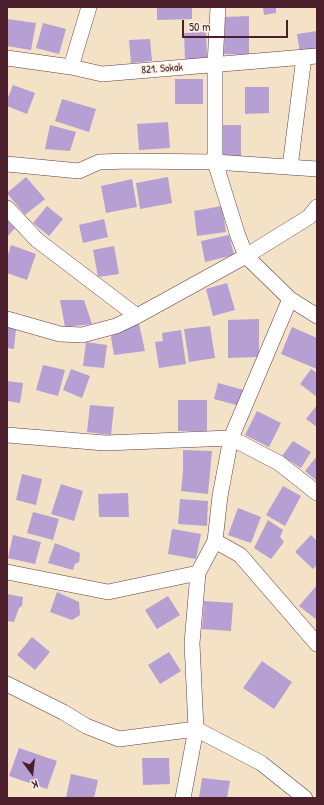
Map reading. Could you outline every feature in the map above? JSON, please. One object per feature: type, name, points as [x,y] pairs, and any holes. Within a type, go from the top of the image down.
[{"type":"street","points":[[71,67],[89,7]]},
{"type":"street","points":[[218,7],[215,65],[215,162],[238,236],[246,256],[290,299],[317,316]]},
{"type":"street","points":[[290,166],[310,57]]},
{"type":"street","name":"821. Sokak","points":[[7,58],[71,67],[102,74],[310,57]]},
{"type":"street","points":[[7,164],[79,171],[99,162],[129,161],[215,162],[317,169]]},
{"type":"street","points":[[7,319],[60,334],[82,336],[116,326],[246,256],[309,217],[317,207]]},
{"type":"street","points":[[7,208],[37,240],[137,316]]},
{"type":"street","points":[[183,798],[196,729],[192,643],[198,573],[215,540],[220,496],[231,438],[290,299]]},
{"type":"street","points":[[7,435],[105,443],[231,438],[279,463],[317,493]]},
{"type":"street","points":[[215,540],[240,555],[317,644]]},
{"type":"street","points":[[7,572],[108,592],[198,573]]},
{"type":"street","points":[[7,684],[63,712],[86,726],[120,739],[196,729],[261,763],[305,798]]},
{"type":"building","points":[[157,7],[192,7],[192,19],[157,20]]},
{"type":"building","points":[[263,7],[276,7],[276,13],[264,15]]},
{"type":"building","points":[[249,16],[249,55],[224,54],[225,17]]},
{"type":"building","points":[[7,19],[36,23],[31,50],[7,46]]},
{"type":"building","points":[[43,23],[66,29],[59,54],[36,48]]},
{"type":"building","points":[[317,31],[317,50],[300,53],[297,34]]},
{"type":"building","points":[[206,32],[207,59],[185,61],[184,33]]},
{"type":"building","points":[[150,39],[152,61],[131,63],[129,40]]},
{"type":"building","points":[[175,79],[203,79],[203,104],[175,104]]},
{"type":"building","points":[[13,85],[35,93],[27,114],[7,106],[7,100]]},
{"type":"building","points":[[245,87],[269,87],[269,113],[245,114]]},
{"type":"building","points":[[62,99],[96,109],[89,132],[55,121]]},
{"type":"building","points":[[168,122],[170,148],[139,150],[137,124]]},
{"type":"building","points":[[50,125],[76,132],[70,151],[45,149]]},
{"type":"building","points":[[221,125],[241,125],[241,159],[220,158]]},
{"type":"building","points":[[26,177],[45,199],[25,215],[7,193]]},
{"type":"building","points":[[168,177],[172,203],[140,209],[136,183]]},
{"type":"building","points":[[132,179],[137,207],[106,213],[101,186]]},
{"type":"building","points":[[47,206],[63,219],[49,236],[33,223]]},
{"type":"building","points":[[222,206],[226,232],[197,236],[194,211]]},
{"type":"building","points":[[104,219],[108,237],[83,243],[79,225]]},
{"type":"building","points":[[7,220],[15,228],[7,237]]},
{"type":"building","points":[[229,235],[234,255],[205,262],[201,241]]},
{"type":"building","points":[[11,245],[36,254],[27,280],[7,273],[7,258]]},
{"type":"building","points":[[114,246],[119,274],[98,277],[93,250]]},
{"type":"building","points":[[227,283],[235,310],[213,316],[206,289]]},
{"type":"building","points":[[60,300],[84,300],[92,324],[65,327]]},
{"type":"building","points":[[259,319],[259,357],[228,358],[228,320]]},
{"type":"building","points":[[139,324],[145,351],[114,355],[111,337],[116,330]]},
{"type":"building","points":[[210,326],[215,358],[189,362],[184,329]]},
{"type":"building","points":[[7,327],[16,328],[14,349],[7,348]]},
{"type":"building","points":[[292,327],[317,338],[317,369],[281,354]]},
{"type":"building","points":[[181,330],[186,364],[159,368],[155,342],[163,341],[162,333]]},
{"type":"building","points":[[86,342],[107,345],[104,368],[83,366]]},
{"type":"building","points":[[43,365],[65,370],[58,396],[36,390]]},
{"type":"building","points":[[71,369],[90,376],[82,398],[63,390]]},
{"type":"building","points":[[311,369],[317,373],[317,397],[300,384]]},
{"type":"building","points":[[7,381],[23,383],[20,403],[7,401]]},
{"type":"building","points":[[218,383],[244,390],[240,406],[214,399]]},
{"type":"building","points":[[178,400],[207,400],[207,431],[178,431]]},
{"type":"building","points":[[90,405],[114,407],[111,435],[87,432]]},
{"type":"building","points":[[317,405],[317,427],[306,419]]},
{"type":"building","points":[[257,411],[281,423],[269,447],[245,435]]},
{"type":"building","points":[[293,441],[311,452],[301,468],[282,456]]},
{"type":"building","points":[[183,450],[212,451],[208,494],[181,491]]},
{"type":"building","points":[[317,456],[317,481],[305,471]]},
{"type":"building","points":[[22,474],[42,479],[36,505],[16,500]]},
{"type":"building","points":[[61,484],[83,491],[74,521],[51,514]]},
{"type":"building","points":[[283,486],[301,496],[285,526],[266,515]]},
{"type":"building","points":[[128,493],[129,517],[99,517],[98,494]]},
{"type":"building","points":[[180,499],[208,501],[207,526],[178,524]]},
{"type":"building","points":[[238,508],[261,517],[251,543],[228,535]]},
{"type":"building","points":[[33,512],[59,519],[53,540],[27,533]]},
{"type":"building","points":[[268,520],[283,530],[280,537],[284,542],[271,559],[254,548]]},
{"type":"building","points":[[172,529],[201,534],[196,559],[168,554]]},
{"type":"building","points":[[13,535],[41,542],[35,564],[8,558]]},
{"type":"building","points":[[311,535],[317,541],[317,565],[313,569],[295,552]]},
{"type":"building","points":[[55,543],[80,553],[79,562],[75,564],[73,570],[48,563]]},
{"type":"building","points":[[317,585],[317,620],[299,606]]},
{"type":"building","points":[[57,592],[79,602],[80,615],[72,620],[50,612]]},
{"type":"building","points":[[7,594],[23,597],[22,606],[19,608],[14,622],[7,621]]},
{"type":"building","points":[[168,596],[180,615],[157,629],[145,610]]},
{"type":"building","points":[[204,601],[233,603],[231,631],[202,629]]},
{"type":"building","points":[[32,637],[50,652],[35,670],[17,655]]},
{"type":"building","points":[[169,652],[181,671],[160,684],[148,665]]},
{"type":"building","points":[[262,661],[292,682],[274,709],[243,688]]},
{"type":"building","points":[[19,748],[57,761],[47,789],[9,776]]},
{"type":"building","points":[[142,758],[169,758],[170,784],[143,785]]},
{"type":"building","points":[[71,774],[98,780],[94,798],[66,798]]},
{"type":"building","points":[[202,778],[230,781],[227,798],[199,798]]}]
